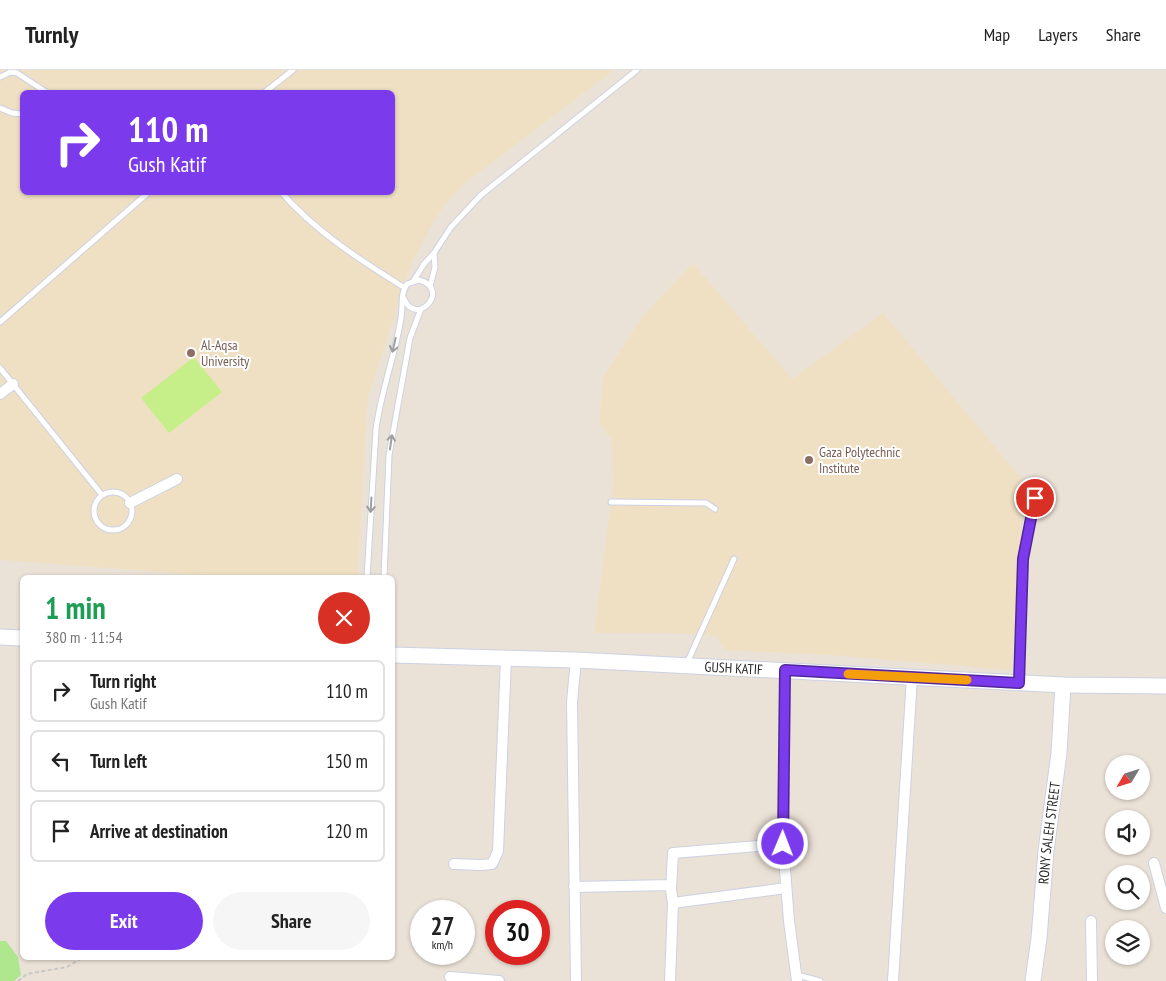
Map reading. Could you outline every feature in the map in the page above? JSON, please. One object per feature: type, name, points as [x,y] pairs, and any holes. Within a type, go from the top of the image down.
[{"type":"main road","points":[[0,636],[20,638]]},
{"type":"main road","name":"GUSH KATIF","points":[[395,655],[576,660],[1063,685],[1166,686]]},
{"type":"main road","name":"RONY SALEH STREET","points":[[1033,981],[1039,938],[1046,851],[1059,753],[1063,685]]},
{"type":"street","points":[[0,394],[13,384]]},
{"type":"street","points":[[130,503],[177,479]]},
{"type":"street","points":[[454,864],[492,864],[498,851],[506,658]]},
{"type":"street","points":[[576,660],[572,702],[576,981]]},
{"type":"street","points":[[785,670],[783,844],[789,921],[797,978]]},
{"type":"street","points":[[893,981],[912,677]]},
{"type":"street","points":[[670,981],[673,853],[783,844]]},
{"type":"street","points":[[1154,863],[1166,908]]},
{"type":"street","points":[[574,887],[671,885]]},
{"type":"street","points":[[673,903],[786,888]]},
{"type":"street","points":[[1091,921],[1092,981]]},
{"type":"street","points":[[450,976],[499,981]]},
{"type":"lane","points":[[268,90],[293,70]]},
{"type":"lane","points":[[367,575],[376,422],[401,319],[403,297],[407,284],[414,280],[451,227],[481,195],[637,70]]},
{"type":"lane","points":[[0,77],[11,72],[17,73],[43,90]]},
{"type":"lane","points":[[0,108],[20,114]]},
{"type":"lane","points":[[0,322],[146,195]]},
{"type":"lane","points":[[284,195],[302,215],[328,237],[369,266],[405,288]]},
{"type":"lane","points":[[403,297],[409,306],[421,309],[426,307],[431,300],[430,287],[435,266],[434,253]]},
{"type":"lane","points":[[414,280],[423,281],[430,287]]},
{"type":"lane","points":[[384,575],[390,456],[410,338],[421,309]]},
{"type":"lane","points":[[0,368],[102,496]]},
{"type":"lane","points":[[1019,683],[1023,559],[1035,498],[1039,488]]},
{"type":"lane","points":[[112,492],[127,498],[132,515],[126,526],[120,529],[108,530],[98,523],[94,511],[98,500],[102,496],[112,492]]},
{"type":"lane","points":[[611,502],[706,502],[715,509]]},
{"type":"lane","points":[[686,666],[734,559]]},
{"type":"lane","points":[[797,978],[820,981]]},
{"type":"path","points":[[18,981],[27,974],[67,967],[79,960]]},
{"type":"shaded area","name":"Al-Aqsa University","points":[[0,70],[614,70],[466,182],[435,219],[411,264],[368,398],[357,575],[201,575],[0,560]]},
{"type":"shaded area","name":"Gaza Polytechnic Institute","points":[[693,263],[792,379],[883,313],[1021,478],[1023,506],[1012,670],[829,655],[724,650],[717,636],[675,633],[594,633],[613,486],[612,441],[599,423],[603,377],[642,317]]},
{"type":"green space","points":[[194,357],[222,392],[169,433],[141,398]]},
{"type":"green space","points":[[0,941],[6,941],[18,957],[21,975],[14,981],[0,981]]},
{"type":"slow traffic","points":[[848,674],[967,680]]},
{"type":"place","name":"Al-Aqsa University","points":[[191,353]]},
{"type":"place","name":"Gaza Polytechnic Institute","points":[[809,460]]},
{"type":"route","points":[[783,844],[785,670],[1019,683],[1023,559],[1035,498]]}]
